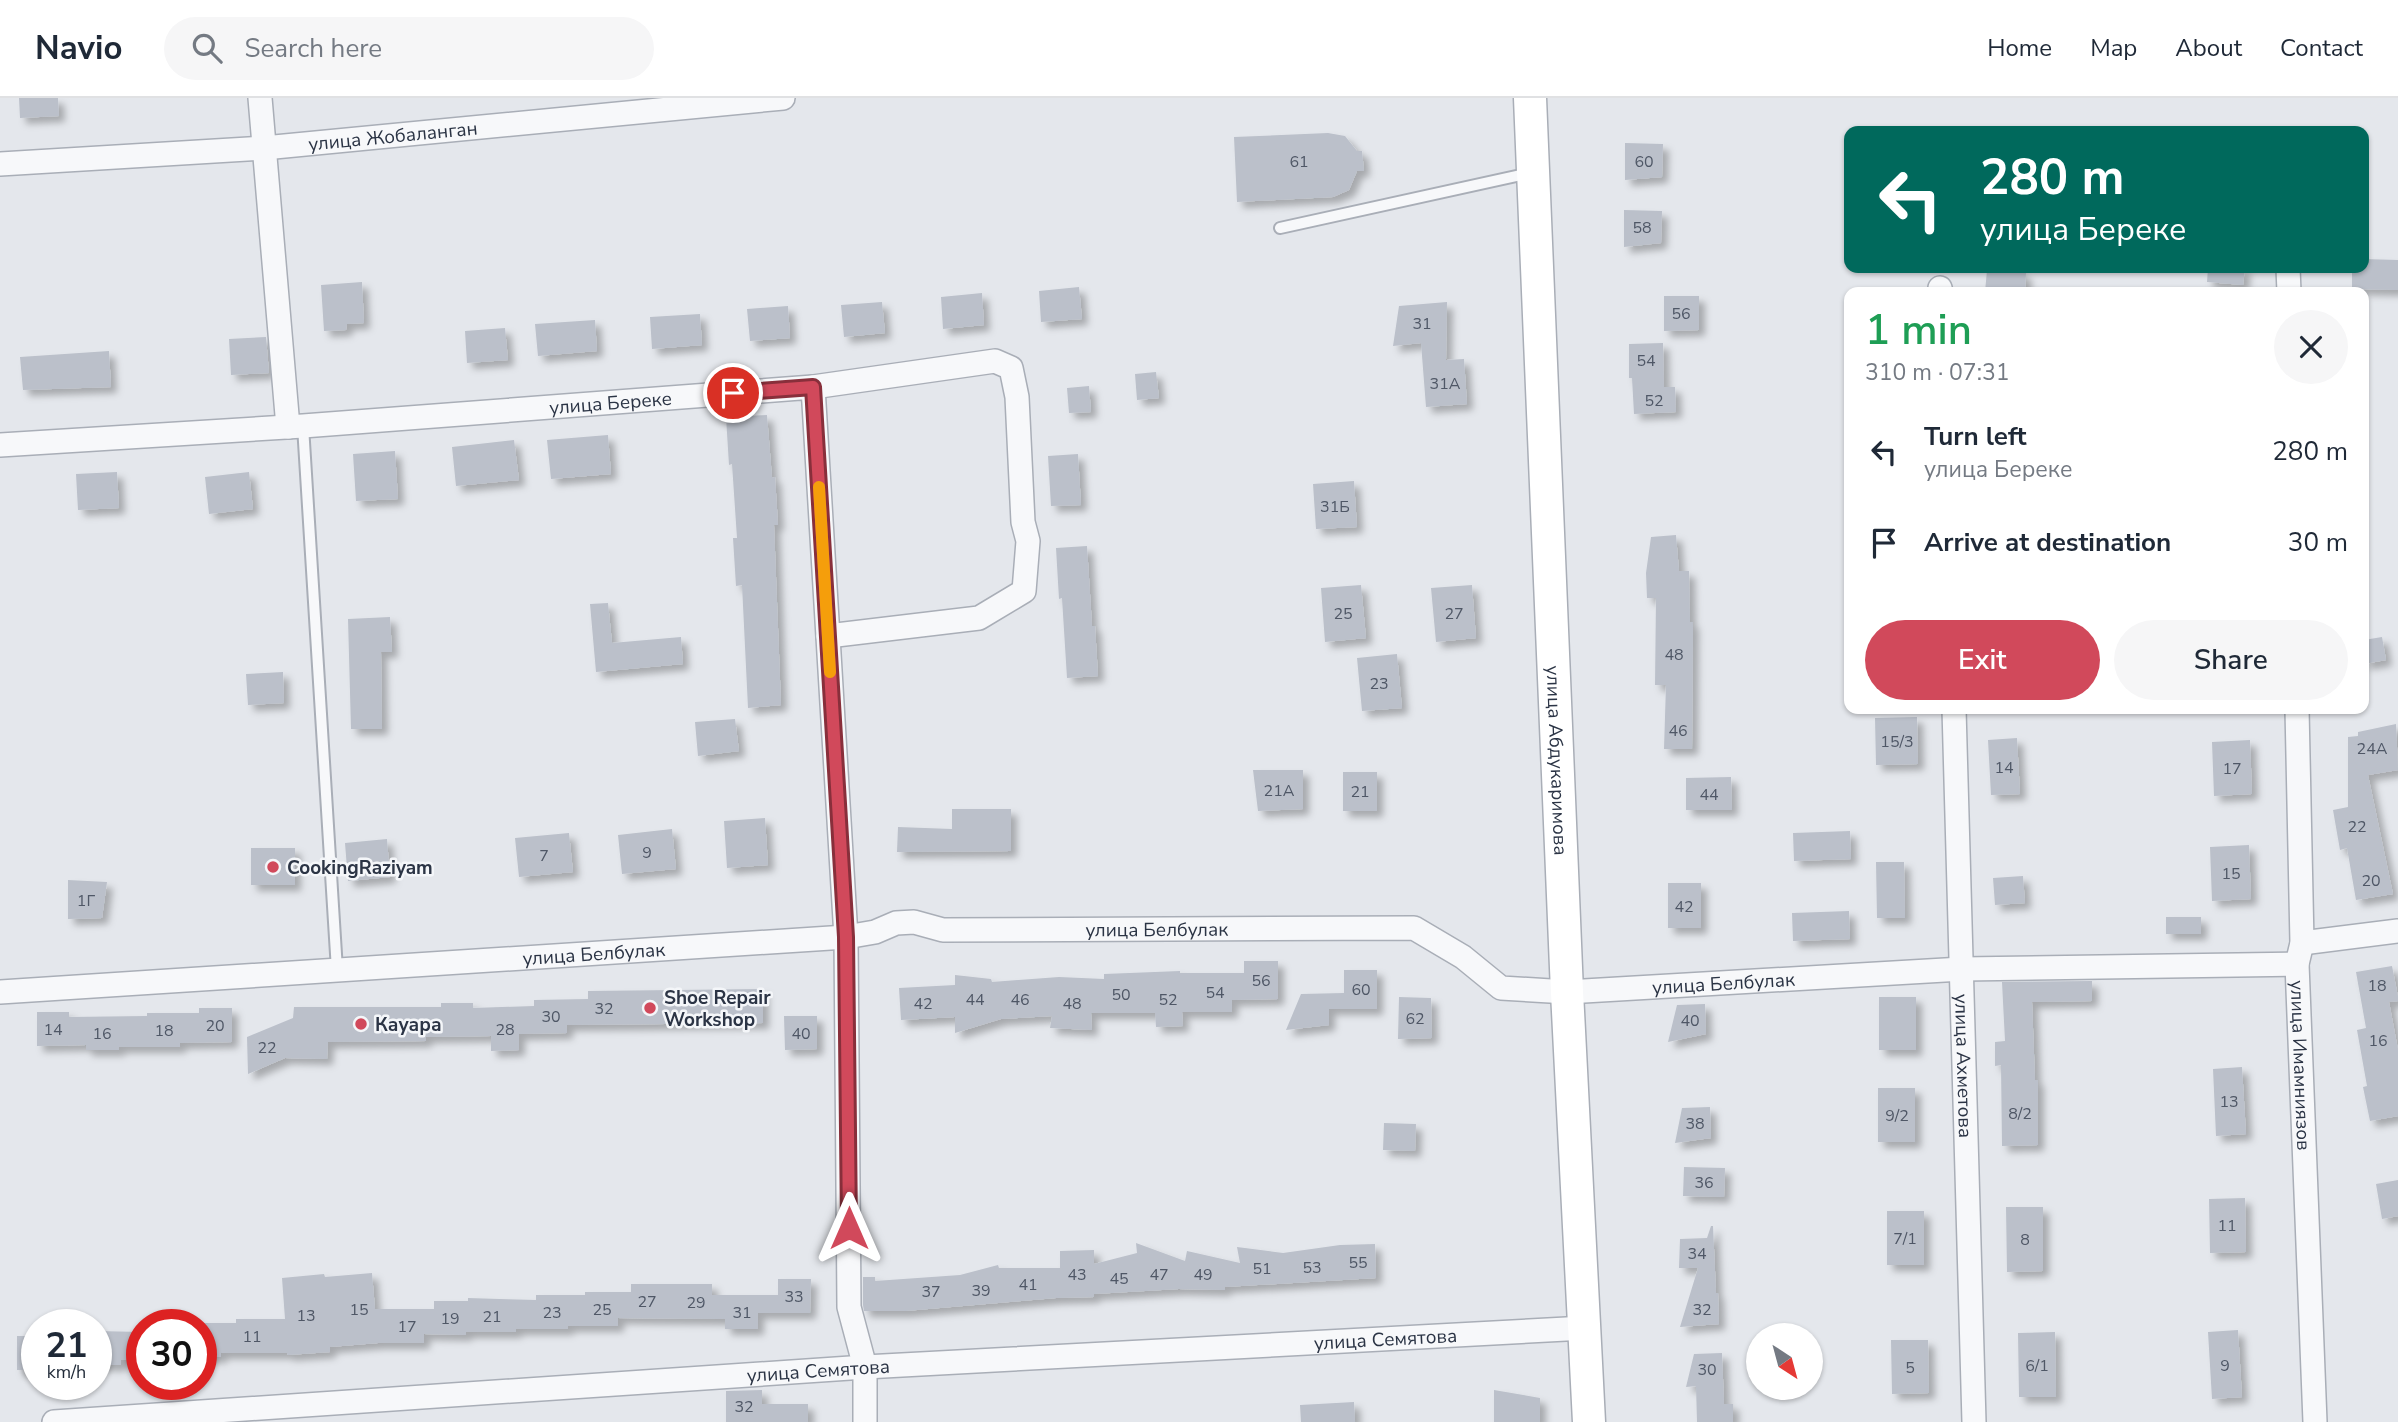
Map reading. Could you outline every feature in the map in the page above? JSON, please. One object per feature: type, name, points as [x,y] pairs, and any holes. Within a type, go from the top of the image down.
[{"type":"main road","name":"улица Абдукаримова","points":[[1530,98],[1567,992],[1589,1422]]},
{"type":"street","points":[[260,98],[296,427]]},
{"type":"street","name":"улица Жобаланган","points":[[0,164],[264,148],[783,98]]},
{"type":"street","name":"улица Береке","points":[[0,445],[296,427],[813,387],[995,362],[1011,368],[1017,397],[1023,522],[1028,541],[1024,591],[979,618],[828,636]]},
{"type":"street","points":[[813,387],[846,937],[849,1307],[865,1367],[865,1422]]},
{"type":"street","name":"улица Ахметова","points":[[1954,714],[1974,1422]]},
{"type":"street","name":"улица Имамниязов","points":[[2297,714],[2299,953],[2315,1422]]},
{"type":"street","name":"улица Белбулак","points":[[0,992],[846,937],[875,932],[896,923],[914,922],[943,930],[1414,928],[1463,957],[1502,988],[1567,992],[1962,968],[2299,953],[2398,931]]},
{"type":"street","name":"улица Семятова","points":[[54,1422],[865,1367],[1585,1328]]},
{"type":"lane","points":[[1280,228],[1533,172]]},
{"type":"lane","points":[[296,427],[337,970]]},
{"type":"building","points":[[19,98],[58,98],[59,116],[20,118]]},
{"type":"building","points":[[1328,133],[1345,136],[1357,151],[1362,151],[1364,171],[1357,171],[1349,190],[1333,197],[1237,202],[1234,137]]},
{"type":"building","points":[[1625,143],[1663,144],[1662,177],[1625,180]]},
{"type":"building","points":[[1624,210],[1662,211],[1661,243],[1624,247]]},
{"type":"building","points":[[2369,259],[2398,260],[2398,290],[2352,287],[2352,273],[2369,273]]},
{"type":"building","points":[[1987,273],[2026,273],[2025,287],[1985,287]]},
{"type":"building","points":[[2208,273],[2244,273],[2243,285],[2207,282]]},
{"type":"building","points":[[362,282],[364,323],[347,324],[346,330],[324,331],[321,285]]},
{"type":"building","points":[[1079,287],[1082,319],[1041,322],[1039,291]]},
{"type":"building","points":[[982,293],[984,325],[943,329],[941,297]]},
{"type":"building","points":[[1664,296],[1699,296],[1699,330],[1664,331]]},
{"type":"building","points":[[882,302],[885,333],[844,337],[841,305]]},
{"type":"building","points":[[1447,302],[1446,360],[1464,359],[1467,404],[1426,407],[1421,343],[1393,346],[1399,306]]},
{"type":"building","points":[[788,306],[790,338],[750,341],[747,309]]},
{"type":"building","points":[[700,314],[702,345],[652,349],[650,317]]},
{"type":"building","points":[[595,320],[597,351],[538,356],[535,324]]},
{"type":"building","points":[[505,328],[508,360],[467,363],[465,331]]},
{"type":"building","points":[[266,337],[269,373],[231,375],[229,339]]},
{"type":"building","points":[[1663,343],[1664,387],[1675,387],[1676,412],[1634,414],[1632,378],[1629,378],[1629,344]]},
{"type":"building","points":[[109,351],[111,387],[23,390],[20,357]]},
{"type":"building","points":[[1156,372],[1159,398],[1137,400],[1135,374]]},
{"type":"building","points":[[1089,386],[1091,412],[1069,413],[1067,388]]},
{"type":"building","points":[[767,415],[778,525],[774,525],[781,705],[748,708],[742,585],[736,586],[733,538],[737,538],[726,417]]},
{"type":"building","points":[[608,435],[611,474],[551,479],[547,440]]},
{"type":"building","points":[[514,440],[519,480],[456,486],[452,447]]},
{"type":"building","points":[[395,451],[398,499],[356,501],[353,454]]},
{"type":"building","points":[[1078,454],[1081,505],[1051,506],[1048,456]]},
{"type":"building","points":[[117,472],[119,508],[78,510],[76,474]]},
{"type":"building","points":[[249,472],[253,509],[209,514],[205,477]]},
{"type":"building","points":[[1354,481],[1357,527],[1316,529],[1313,484]]},
{"type":"building","points":[[1676,535],[1679,571],[1689,571],[1690,622],[1693,622],[1692,749],[1664,749],[1666,685],[1655,685],[1656,598],[1647,598],[1646,573],[1651,537]]},
{"type":"building","points":[[1087,546],[1098,676],[1067,678],[1056,548]]},
{"type":"building","points":[[1361,585],[1366,638],[1325,642],[1321,588]]},
{"type":"building","points":[[1472,585],[1476,638],[1436,642],[1431,588]]},
{"type":"building","points":[[608,603],[612,643],[681,637],[683,664],[596,672],[590,604]]},
{"type":"building","points":[[390,617],[392,652],[381,652],[382,729],[351,729],[348,619]]},
{"type":"building","points":[[2382,637],[2386,660],[2369,663],[2369,639]]},
{"type":"building","points":[[1397,654],[1402,708],[1362,711],[1357,658]]},
{"type":"building","points":[[283,672],[284,703],[248,705],[246,674]]},
{"type":"building","points":[[1917,717],[1918,764],[1876,765],[1875,718]]},
{"type":"building","points":[[735,719],[739,751],[698,756],[695,722]]},
{"type":"building","points":[[2396,724],[2398,770],[2368,775],[2393,894],[2356,900],[2347,848],[2340,850],[2333,810],[2348,807],[2348,737],[2358,736],[2358,732]]},
{"type":"building","points":[[2017,738],[2020,794],[1991,795],[1988,740]]},
{"type":"building","points":[[2250,740],[2252,794],[2214,796],[2212,742]]},
{"type":"building","points":[[1253,770],[1303,770],[1303,809],[1258,811]]},
{"type":"building","points":[[1343,772],[1377,772],[1377,811],[1343,811]]},
{"type":"building","points":[[1731,777],[1732,810],[1686,810],[1686,778]]},
{"type":"building","points":[[952,809],[1011,809],[1011,851],[897,852],[898,827],[952,829]]},
{"type":"building","points":[[765,818],[768,865],[727,868],[724,821]]},
{"type":"building","points":[[672,829],[676,869],[622,874],[618,835]]},
{"type":"building","points":[[1850,831],[1851,859],[1794,861],[1793,833]]},
{"type":"building","points":[[569,833],[573,872],[519,877],[515,838]]},
{"type":"building","points":[[387,839],[390,877],[348,881],[345,843]]},
{"type":"building","points":[[2249,845],[2251,899],[2212,901],[2210,847]]},
{"type":"building","name":"CookingRaziyam","points":[[251,848],[295,848],[295,885],[251,885]]},
{"type":"building","points":[[1876,862],[1904,862],[1905,918],[1877,918]]},
{"type":"building","points":[[2023,876],[2025,903],[1995,905],[1993,878]]},
{"type":"building","points":[[68,880],[107,882],[102,918],[68,919]]},
{"type":"building","points":[[1668,883],[1701,883],[1701,928],[1668,928]]},
{"type":"building","points":[[1849,911],[1850,939],[1793,941],[1792,913]]},
{"type":"building","points":[[2166,917],[2201,917],[2201,934],[2166,934]]},
{"type":"building","points":[[1244,961],[1278,961],[1278,999],[1232,1000],[1232,1012],[1182,1012],[1183,1026],[1156,1027],[1155,1013],[1091,1013],[1092,1030],[1050,1028],[1052,1016],[1001,1019],[955,1033],[955,1017],[901,1020],[899,988],[955,985],[955,975],[991,979],[992,982],[1059,977],[1104,979],[1104,974],[1180,971],[1244,973]]},
{"type":"building","points":[[2392,966],[2398,997],[2398,1001],[2389,1002],[2398,1050],[2398,1116],[2370,1121],[2363,1087],[2367,1086],[2357,1030],[2366,1028],[2356,972]]},
{"type":"building","points":[[1344,970],[1377,970],[1377,1009],[1329,1009],[1329,1025],[1286,1030],[1301,994],[1344,993]]},
{"type":"building","points":[[2092,981],[2092,1001],[2032,1002],[2035,1080],[2038,1080],[2038,1145],[2002,1146],[2001,1065],[1995,1066],[1995,1042],[2005,1041],[2002,982]]},
{"type":"building","points":[[763,989],[763,1023],[567,1025],[567,1033],[519,1034],[519,1050],[491,1051],[491,1036],[426,1037],[426,1041],[328,1042],[327,1059],[285,1058],[248,1074],[247,1037],[293,1018],[294,1007],[441,1007],[441,1003],[473,1003],[473,1008],[534,1006],[534,1000],[588,999],[588,991]]},
{"type":"building","points":[[1399,997],[1431,998],[1432,1038],[1398,1039]]},
{"type":"building","points":[[1879,997],[1916,997],[1916,1050],[1879,1050]]},
{"type":"building","points":[[1705,1004],[1706,1034],[1668,1042],[1677,1005]]},
{"type":"building","points":[[199,1008],[232,1008],[232,1042],[180,1043],[180,1047],[119,1047],[119,1050],[86,1050],[86,1045],[37,1046],[37,1012],[69,1012],[69,1017],[147,1016],[147,1013],[199,1013]]},
{"type":"building","points":[[784,1016],[817,1016],[817,1049],[785,1050]]},
{"type":"building","points":[[2242,1067],[2246,1134],[2216,1136],[2213,1069]]},
{"type":"building","points":[[1878,1088],[1915,1088],[1915,1142],[1878,1142]]},
{"type":"building","points":[[1710,1107],[1711,1138],[1675,1143],[1682,1108]]},
{"type":"building","points":[[1384,1123],[1416,1124],[1415,1151],[1383,1150]]},
{"type":"building","points":[[1684,1167],[1725,1168],[1724,1197],[1683,1196]]},
{"type":"building","points":[[2398,1180],[2398,1216],[2382,1219],[2376,1184]]},
{"type":"building","points":[[2245,1198],[2246,1252],[2210,1253],[2209,1199]]},
{"type":"building","points":[[2006,1207],[2043,1207],[2043,1271],[2007,1272]]},
{"type":"building","points":[[1887,1211],[1924,1211],[1924,1265],[1887,1265]]},
{"type":"building","points":[[1711,1226],[1719,1324],[1680,1327],[1698,1268],[1679,1268],[1680,1239],[1707,1238]]},
{"type":"building","points":[[1136,1243],[1185,1261],[1187,1251],[1240,1263],[1237,1247],[1283,1253],[1340,1245],[1375,1244],[1376,1278],[1225,1287],[1225,1290],[1179,1289],[1094,1294],[1094,1297],[905,1311],[864,1311],[863,1277],[875,1277],[875,1281],[960,1275],[998,1265],[999,1268],[1060,1268],[1060,1251],[1094,1250],[1094,1264],[1137,1253]]},
{"type":"building","points":[[372,1273],[375,1309],[434,1309],[434,1301],[468,1301],[468,1298],[536,1300],[536,1295],[631,1292],[631,1284],[712,1284],[712,1295],[778,1295],[778,1279],[811,1279],[810,1313],[758,1313],[758,1329],[725,1329],[725,1319],[618,1318],[618,1326],[516,1329],[516,1332],[466,1332],[466,1335],[424,1334],[424,1343],[330,1347],[330,1352],[288,1355],[221,1353],[221,1357],[217,1357],[217,1323],[236,1323],[236,1319],[285,1319],[282,1278],[324,1274],[325,1277]]},
{"type":"building","points":[[2238,1330],[2242,1397],[2212,1399],[2208,1332]]},
{"type":"building","points":[[112,1331],[126,1332],[126,1360],[121,1360],[121,1365],[112,1365]]},
{"type":"building","points":[[2055,1332],[2056,1397],[2019,1397],[2018,1333]]},
{"type":"building","points":[[17,1336],[21,1336],[21,1370],[17,1370]]},
{"type":"building","points":[[1891,1340],[1928,1340],[1929,1393],[1892,1394]]},
{"type":"building","points":[[1722,1353],[1724,1404],[1733,1404],[1733,1422],[1697,1422],[1696,1386],[1686,1387],[1694,1354]]},
{"type":"building","points":[[762,1390],[762,1404],[808,1404],[808,1422],[726,1422],[726,1391]]},
{"type":"building","points":[[1494,1390],[1540,1398],[1540,1422],[1494,1422]]},
{"type":"building","points":[[1354,1402],[1355,1422],[1301,1422],[1300,1405]]},
{"type":"slow traffic","points":[[819,487],[830,672]]},
{"type":"place","name":"CookingRaziyam","points":[[273,867]]},
{"type":"place","name":"Shoe Repair Workshop","points":[[650,1008]]},
{"type":"place","name":"Кауара","points":[[361,1024]]},
{"type":"route","points":[[733,393],[813,387],[846,937],[849,1228]]}]
